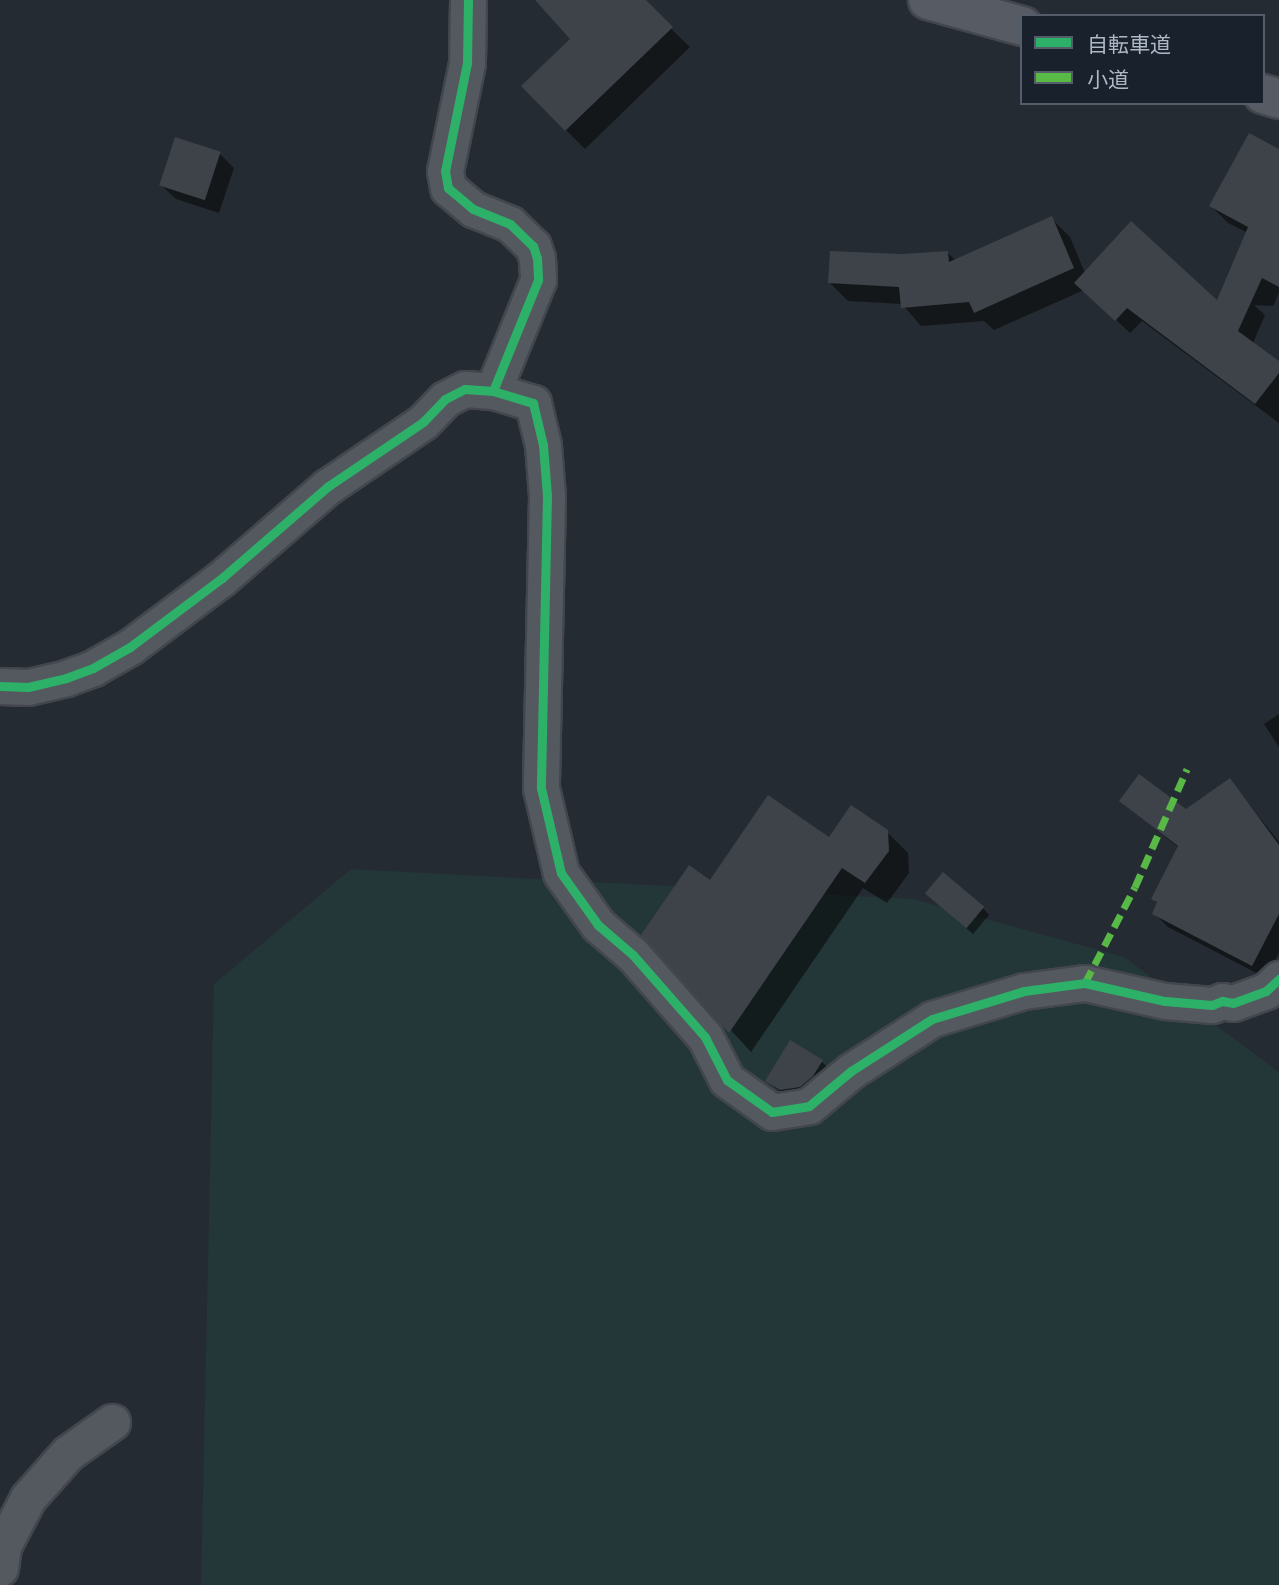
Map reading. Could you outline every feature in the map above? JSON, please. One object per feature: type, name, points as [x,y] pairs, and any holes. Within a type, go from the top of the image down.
[{"type":"main road","points":[[928,0],[1020,25]]},
{"type":"street","points":[[468,0],[467,63],[444,171],[448,188],[473,209],[510,225],[533,246],[537,258],[538,280],[493,391]]},
{"type":"street","points":[[0,687],[28,687],[66,678],[93,668],[130,647],[222,578],[327,487],[423,422],[445,399],[465,389],[493,391],[533,403],[543,445],[547,496],[541,788],[561,873],[598,925],[633,955],[705,1037],[727,1080],[772,1112],[809,1106],[851,1071],[932,1020],[1024,991],[1085,983],[1165,1001],[1212,1005],[1223,1001],[1233,1003],[1266,991],[1279,979]]},
{"type":"street","points":[[0,1568],[3,1546],[28,1498],[68,1453],[112,1422]]},
{"type":"shaded area","points":[[351,869],[913,899],[1124,957],[1279,1072],[1279,1585],[201,1585],[214,984]]},
{"type":"building","points":[[535,0],[646,0],[673,27],[565,131],[521,86],[570,39]]},
{"type":"building","points":[[1249,133],[1279,149],[1279,287],[1262,278],[1238,331],[1279,361],[1279,373],[1255,404],[1127,308],[1115,321],[1074,283],[1131,221],[1217,300],[1248,227],[1209,206]]},
{"type":"building","points":[[175,137],[221,152],[205,200],[159,186]]},
{"type":"building","points":[[1052,216],[1074,268],[974,313],[969,302],[901,308],[899,287],[828,283],[830,251],[902,254],[948,251],[949,262]]},
{"type":"building","points":[[1139,774],[1186,809],[1230,778],[1279,845],[1279,914],[1252,966],[1152,914],[1157,902],[1151,899],[1178,846],[1119,801]]},
{"type":"building","points":[[768,795],[829,837],[851,805],[888,830],[889,851],[865,883],[842,868],[729,1033],[641,935],[689,865],[710,880]]},
{"type":"building","points":[[943,872],[984,907],[966,928],[925,893]]},
{"type":"building","points":[[790,1040],[823,1060],[813,1076],[800,1087],[780,1090],[765,1081]]},
{"type":"marked path","points":[[1085,983],[1135,887],[1187,769]]},
{"type":"cycle path","points":[[468,0],[467,63],[445,171],[448,188],[473,209],[510,224],[533,246],[537,258],[538,280],[493,391]]},
{"type":"cycle path","points":[[0,686],[28,687],[66,678],[93,668],[130,647],[222,578],[327,487],[423,422],[445,399],[465,389],[493,391],[533,403],[543,445],[547,496],[541,788],[561,873],[598,925],[633,955],[705,1037],[727,1080],[772,1112],[809,1106],[851,1071],[932,1019],[1024,991],[1085,983],[1165,1001],[1212,1005],[1222,1001],[1233,1003],[1266,991],[1279,979]]}]
